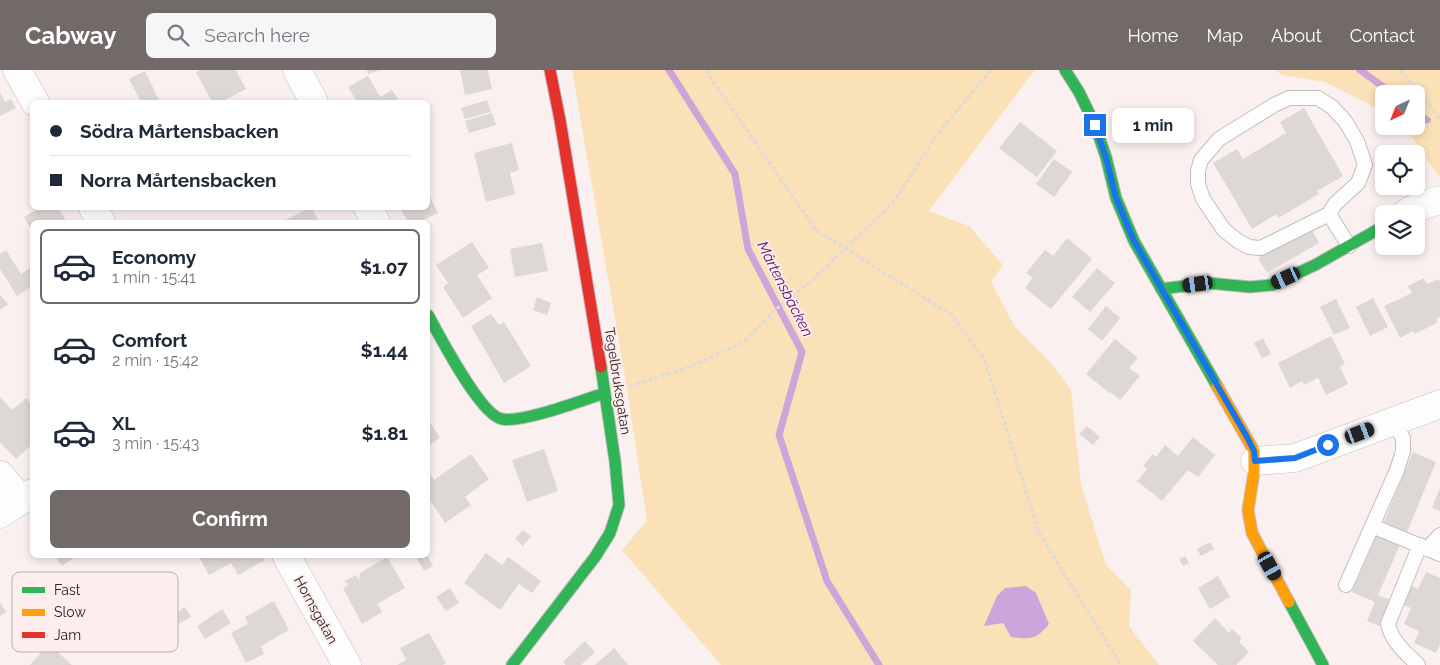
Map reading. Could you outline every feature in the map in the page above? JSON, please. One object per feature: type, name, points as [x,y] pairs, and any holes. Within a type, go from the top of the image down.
[{"type":"street","points":[[17,70],[34,100]]},
{"type":"street","points":[[297,70],[313,100]]},
{"type":"street","name":"Tegelbruksgatan","points":[[517,663],[596,557],[610,533],[619,505],[605,393],[550,70]]},
{"type":"street","points":[[1065,70],[1079,92],[1095,125],[1122,216],[1134,241],[1254,451],[1255,461],[1247,508],[1248,522],[1252,533],[1324,665]]},
{"type":"street","points":[[1424,205],[1440,200]]},
{"type":"street","points":[[1161,288],[1208,283],[1250,287],[1272,285],[1315,265],[1375,231]]},
{"type":"street","points":[[430,318],[475,394],[500,419],[517,419],[605,393]]},
{"type":"street","points":[[1255,461],[1295,458],[1440,404]]},
{"type":"street","points":[[0,475],[18,503]]},
{"type":"street","name":"Hornsgatan","points":[[288,558],[347,665]]},
{"type":"lane","points":[[1288,98],[1318,98],[1332,107],[1345,121],[1357,141],[1365,164],[1358,183],[1336,204],[1329,214],[1261,248],[1249,247],[1224,230],[1203,199],[1198,184],[1198,171],[1201,160],[1209,148],[1219,139],[1274,105],[1288,98]]},
{"type":"lane","points":[[1329,214],[1348,246]]},
{"type":"lane","points":[[1346,584],[1397,470],[1403,451],[1403,438],[1393,421]]},
{"type":"lane","points":[[1372,526],[1429,549]]},
{"type":"lane","points":[[1418,665],[1395,642],[1388,624],[1429,549],[1440,535]]},
{"type":"path","points":[[707,70],[816,230],[952,315],[985,361],[1039,533],[1121,665]]},
{"type":"path","points":[[605,393],[692,366],[744,342],[775,310],[810,282],[893,203],[939,132],[991,70]]},
{"type":"path","points":[[1400,70],[1417,88],[1440,119]]},
{"type":"shaded area","points":[[572,70],[1035,70],[929,211],[969,226],[1003,265],[991,282],[1015,327],[1052,364],[1071,390],[1081,485],[1106,565],[1131,590],[1129,626],[1159,665],[721,665],[622,550],[647,521],[626,382]]},
{"type":"shaded area","points":[[1276,70],[1440,70],[1440,178],[1425,156],[1425,145],[1417,145],[1410,135],[1425,135],[1425,85],[1375,85],[1375,107],[1325,82],[1282,75]]},
{"type":"shaded area","points":[[1026,586],[1036,593],[1049,624],[1041,633],[1028,638],[1011,637],[1003,623],[984,626],[997,596],[1005,588]]},
{"type":"building","points":[[200,70],[236,70],[246,89],[225,100],[211,100],[196,72]]},
{"type":"building","points":[[367,70],[380,70],[368,74]]},
{"type":"building","points":[[460,70],[488,70],[492,89],[465,95]]},
{"type":"building","points":[[145,71],[159,100],[140,100],[129,79]]},
{"type":"building","points":[[368,76],[380,97],[392,90],[399,100],[356,100],[348,87]]},
{"type":"building","points":[[0,92],[5,102],[11,99],[16,108],[0,116]]},
{"type":"building","points":[[487,100],[491,112],[465,119],[461,108]]},
{"type":"building","points":[[1304,108],[1343,176],[1317,191],[1319,194],[1278,218],[1276,214],[1252,229],[1213,163],[1237,149],[1243,159],[1286,133],[1280,122]]},
{"type":"building","points":[[492,113],[496,125],[469,133],[465,121]]},
{"type":"building","points":[[1020,122],[1057,151],[1037,177],[999,148]]},
{"type":"building","points":[[512,143],[519,170],[510,173],[515,194],[486,202],[474,153]]},
{"type":"building","points":[[1054,159],[1072,172],[1054,197],[1036,184]]},
{"type":"building","points":[[430,197],[438,213],[424,220],[407,220],[401,210],[430,210]]},
{"type":"building","points":[[36,210],[59,210],[65,220],[30,220],[30,228],[24,217]]},
{"type":"building","points":[[306,210],[313,210],[318,220],[285,220]]},
{"type":"building","points":[[1310,227],[1319,243],[1267,273],[1258,258]]},
{"type":"building","points":[[1067,238],[1092,259],[1051,309],[1025,288],[1032,278],[1026,273],[1045,250],[1053,256]]},
{"type":"building","points":[[472,242],[489,268],[477,275],[492,298],[463,318],[443,287],[448,283],[436,265]]},
{"type":"building","points":[[542,243],[548,271],[515,277],[510,249]]},
{"type":"building","points":[[6,250],[21,274],[30,268],[30,287],[17,296],[0,269],[0,254]]},
{"type":"building","points":[[1097,268],[1115,283],[1090,312],[1072,297]]},
{"type":"building","points":[[1424,278],[1427,284],[1439,279],[1440,282],[1440,317],[1436,319],[1438,322],[1415,334],[1413,331],[1400,338],[1384,306],[1412,293],[1408,286]]},
{"type":"building","points":[[0,295],[8,304],[0,310]]},
{"type":"building","points":[[537,297],[551,303],[547,315],[533,310]]},
{"type":"building","points":[[1373,298],[1388,327],[1370,336],[1356,307]]},
{"type":"building","points":[[1336,299],[1350,328],[1334,335],[1320,307]]},
{"type":"building","points":[[1106,306],[1120,318],[1102,341],[1088,329]]},
{"type":"building","points":[[491,314],[499,325],[504,322],[531,366],[504,383],[471,326]]},
{"type":"building","points":[[1331,336],[1345,364],[1340,367],[1348,384],[1326,395],[1318,378],[1304,385],[1302,381],[1290,388],[1278,363]]},
{"type":"building","points":[[1263,338],[1271,354],[1262,358],[1254,343]]},
{"type":"building","points":[[1115,339],[1138,358],[1129,368],[1140,376],[1120,400],[1086,374]]},
{"type":"building","points":[[0,397],[12,410],[26,398],[30,403],[30,446],[16,459],[0,442]]},
{"type":"building","points":[[430,422],[440,438],[430,445]]},
{"type":"building","points":[[1087,426],[1100,437],[1093,445],[1079,434]]},
{"type":"building","points":[[1193,437],[1215,455],[1198,477],[1188,470],[1162,501],[1137,481],[1147,469],[1143,466],[1153,454],[1156,457],[1165,445],[1178,456]]},
{"type":"building","points":[[544,449],[558,491],[527,502],[512,460]]},
{"type":"building","points":[[1413,452],[1436,462],[1407,532],[1384,522]]},
{"type":"building","points":[[471,454],[489,479],[465,497],[471,505],[445,523],[430,500],[430,473],[434,480]]},
{"type":"building","points":[[1440,488],[1440,511],[1432,508]]},
{"type":"building","points":[[523,530],[531,536],[523,546],[515,539]]},
{"type":"building","points":[[1377,535],[1400,545],[1378,595],[1393,601],[1382,627],[1367,621],[1375,602],[1352,592]]},
{"type":"building","points":[[1210,542],[1214,549],[1201,556],[1197,549]]},
{"type":"building","points":[[486,553],[502,565],[508,557],[541,581],[532,593],[519,584],[500,610],[464,583]]},
{"type":"building","points":[[1185,556],[1189,563],[1183,566],[1179,559]]},
{"type":"building","points":[[56,558],[74,558],[62,566]]},
{"type":"building","points":[[200,558],[264,558],[265,560],[238,575],[231,563],[209,575]]},
{"type":"building","points":[[388,558],[405,588],[377,604],[382,612],[362,624],[343,588],[348,585],[345,581],[356,575],[359,580],[360,573]]},
{"type":"building","points":[[417,558],[429,558],[433,566],[424,571]]},
{"type":"building","points":[[1426,572],[1440,578],[1440,644],[1436,653],[1414,643],[1419,631],[1404,624],[1411,608],[1404,605],[1412,586],[1418,589]]},
{"type":"building","points":[[1218,576],[1230,597],[1210,609],[1198,588]]},
{"type":"building","points":[[450,588],[459,603],[446,611],[436,597]]},
{"type":"building","points":[[274,601],[289,630],[261,646],[264,654],[246,663],[231,633],[248,624],[245,617]]},
{"type":"building","points":[[0,602],[6,612],[0,616]]},
{"type":"building","points":[[185,607],[191,617],[178,624],[178,612]]},
{"type":"building","points":[[222,609],[231,623],[205,639],[197,626]]},
{"type":"building","points":[[1215,618],[1229,633],[1232,629],[1242,638],[1239,642],[1249,652],[1236,665],[1218,665],[1193,641]]},
{"type":"building","points":[[429,633],[446,663],[443,665],[397,665],[406,660],[400,648]]},
{"type":"building","points":[[585,641],[595,652],[581,665],[566,665],[563,662]]},
{"type":"building","points":[[614,648],[628,665],[595,665]]},
{"type":"building","points":[[42,652],[58,652],[72,665],[30,665]]},
{"type":"waterway","name":"Mårtensbäcken","points":[[669,70],[735,174],[748,249],[802,352],[779,435],[827,581],[879,665]]},
{"type":"waterway","points":[[1360,70],[1381,85]]},
{"type":"traffic: fast","points":[[1065,70],[1079,92],[1095,125],[1106,157],[1116,198],[1134,241],[1217,386]]},
{"type":"traffic: fast","points":[[1161,289],[1208,283],[1250,287],[1272,285],[1315,265],[1375,231]]},
{"type":"traffic: fast","points":[[430,319],[472,390],[493,414],[502,419],[524,418],[605,393]]},
{"type":"traffic: fast","points":[[512,665],[595,557],[610,533],[619,505],[615,461],[601,367]]},
{"type":"traffic: fast","points":[[1289,602],[1323,665]]},
{"type":"traffic: slow","points":[[1217,386],[1254,451],[1254,472],[1248,510],[1252,533],[1289,602]]},
{"type":"traffic: jam","points":[[550,70],[601,367]]},
{"type":"route","points":[[1095,125],[1122,216],[1134,241],[1247,437],[1254,451],[1255,461],[1295,458],[1328,445]]}]
